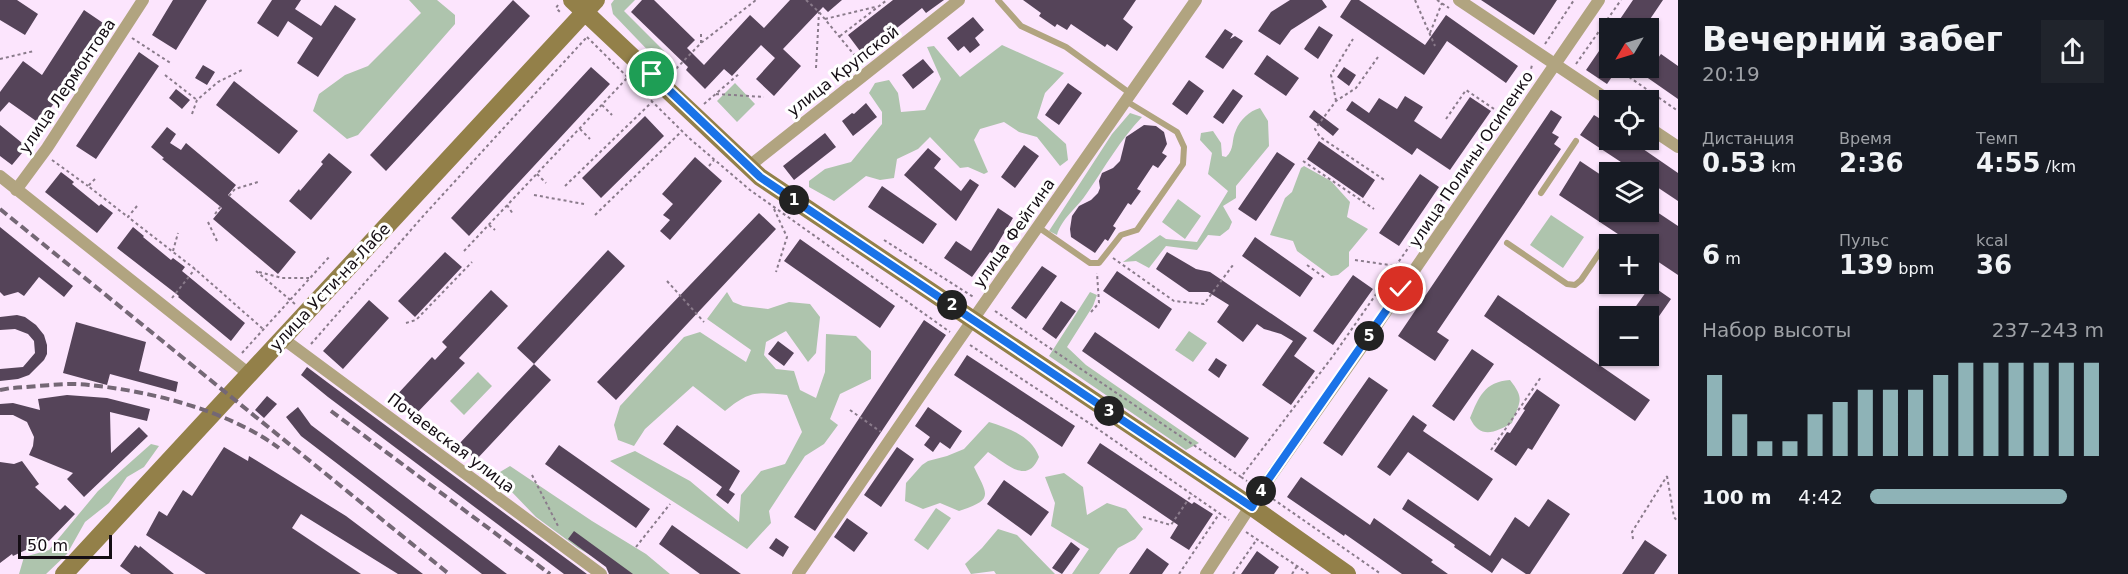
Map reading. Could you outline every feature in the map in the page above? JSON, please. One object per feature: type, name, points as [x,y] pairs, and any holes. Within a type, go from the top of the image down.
[{"type":"street","name":"улица Лермонтова","points":[[16,190],[43,153],[143,0]]},
{"type":"street","name":"улица Крупской","points":[[748,167],[959,0]]},
{"type":"street","name":"улица Фейгина","points":[[798,574],[1196,0]]},
{"type":"street","points":[[1459,0],[1599,94]]},
{"type":"street","name":"улица Полины Осипенко","points":[[1206,574],[1261,490],[1599,0]]},
{"type":"street","points":[[574,6],[748,167],[1252,507],[1347,574]]},
{"type":"street","name":"улица Усти-на-Лабе","points":[[64,574],[306,313],[574,6]]},
{"type":"street","points":[[1659,134],[1678,147]]},
{"type":"street","points":[[0,176],[249,374]]},
{"type":"street","name":"Почаевская улица","points":[[282,338],[601,574]]},
{"type":"lane","points":[[998,0],[1021,26],[1066,47],[1128,97],[1177,132],[1184,147],[1183,164],[1137,230],[1120,235],[1102,261],[1096,264],[1090,263],[1038,227]]},
{"type":"lane","points":[[1541,193],[1576,141]]},
{"type":"lane","points":[[1507,243],[1567,284],[1575,285],[1581,280],[1599,255]]},
{"type":"path","points":[[670,75],[701,43],[756,0]]},
{"type":"path","points":[[806,0],[819,12],[869,72]]},
{"type":"path","points":[[840,36],[886,0]]},
{"type":"path","points":[[1415,0],[1435,46]]},
{"type":"path","points":[[1545,44],[1574,0]]},
{"type":"path","points":[[1576,65],[1621,0]]},
{"type":"path","points":[[1430,33],[1442,3]]},
{"type":"path","points":[[825,19],[878,7]]},
{"type":"path","points":[[816,68],[819,12]]},
{"type":"path","points":[[122,32],[172,64]]},
{"type":"path","points":[[701,32],[701,43]]},
{"type":"path","points":[[303,353],[425,214],[587,37]]},
{"type":"path","points":[[1336,101],[1331,75],[1353,39]]},
{"type":"path","points":[[0,59],[34,51]]},
{"type":"path","points":[[1378,57],[1356,88],[1336,101],[1315,129],[1320,136],[1386,181]]},
{"type":"path","points":[[192,114],[197,100],[218,82],[242,70]]},
{"type":"path","points":[[702,106],[740,73]]},
{"type":"path","points":[[165,75],[197,100]]},
{"type":"path","points":[[464,251],[628,77]]},
{"type":"path","points":[[1630,78],[1678,111]]},
{"type":"path","points":[[1446,120],[1466,90],[1502,114]]},
{"type":"path","points":[[715,94],[764,96]]},
{"type":"path","points":[[565,186],[653,102]]},
{"type":"path","points":[[602,105],[612,115]]},
{"type":"path","points":[[580,129],[590,139]]},
{"type":"path","points":[[596,215],[682,131]]},
{"type":"path","points":[[43,153],[173,251],[263,330]]},
{"type":"path","points":[[709,166],[714,160]]},
{"type":"path","points":[[1303,161],[1374,209]]},
{"type":"path","points":[[537,174],[546,183]]},
{"type":"path","points":[[88,186],[95,179]]},
{"type":"path","points":[[229,196],[235,189],[258,182]]},
{"type":"path","points":[[534,195],[584,204]]},
{"type":"path","points":[[128,217],[137,206]]},
{"type":"path","points":[[215,214],[221,206]]},
{"type":"path","points":[[507,206],[513,214]]},
{"type":"path","points":[[773,207],[787,237],[776,272]]},
{"type":"path","points":[[208,222],[218,242]]},
{"type":"path","points":[[489,225],[495,230]]},
{"type":"path","points":[[173,251],[178,233]]},
{"type":"path","points":[[1107,254],[1174,301],[1204,304],[1233,266]]},
{"type":"path","points":[[234,362],[330,256]]},
{"type":"path","points":[[1354,260],[1396,266]]},
{"type":"path","points":[[406,323],[416,320],[472,262]]},
{"type":"path","points":[[1091,312],[1099,303],[1096,264]]},
{"type":"path","points":[[1307,265],[1325,278]]},
{"type":"path","points":[[165,307],[195,269]]},
{"type":"path","points":[[306,313],[256,271],[282,278],[311,278]]},
{"type":"path","points":[[667,281],[704,322]]},
{"type":"path","points":[[1491,450],[1541,377]]},
{"type":"path","points":[[850,410],[890,439]]},
{"type":"path","points":[[532,475],[571,552]]},
{"type":"path","points":[[1633,539],[1632,532],[1667,476],[1674,517],[1678,522]]},
{"type":"path","points":[[1241,477],[1247,481]]},
{"type":"path","points":[[1143,517],[1171,525],[1192,494]]},
{"type":"path","points":[[1273,498],[1381,574]]},
{"type":"path","points":[[636,547],[669,504]]},
{"type":"path","points":[[1179,574],[1220,513]]},
{"type":"path","points":[[1246,532],[1309,574]]},
{"type":"path","points":[[1233,574],[1257,539]]},
{"type":"path","points":[[1292,574],[1297,566]]},
{"type":"green space","points":[[409,0],[437,0],[455,15],[455,24],[358,135],[347,139],[313,111],[319,94],[345,75],[368,66],[421,13]]},
{"type":"green space","points":[[614,0],[635,0],[624,11],[664,51],[669,60],[660,63],[613,14],[611,4]]},
{"type":"green space","points":[[1002,45],[1064,73],[1045,93],[1037,118],[1066,144],[1068,160],[1060,166],[1037,137],[1019,132],[1004,122],[980,129],[974,140],[988,172],[984,174],[968,167],[960,168],[930,137],[918,149],[897,159],[894,178],[880,180],[866,176],[834,201],[809,187],[809,181],[825,169],[851,162],[882,124],[882,112],[869,93],[875,83],[889,80],[898,93],[901,112],[925,110],[941,79],[927,47],[934,46],[960,77]]},
{"type":"green space","points":[[735,83],[755,104],[737,122],[717,101]]},
{"type":"green space","points":[[1260,108],[1268,121],[1269,146],[1236,186],[1236,198],[1223,206],[1232,222],[1229,229],[1220,236],[1208,235],[1197,250],[1166,246],[1149,268],[1136,261],[1123,262],[1160,235],[1166,239],[1197,242],[1228,191],[1208,174],[1212,153],[1200,140],[1201,133],[1213,131],[1221,143],[1222,156],[1226,157],[1231,151],[1240,123],[1245,116]]},
{"type":"green space","points":[[1130,113],[1142,117],[1066,218],[1057,235],[1049,231],[1112,134]]},
{"type":"green space","points":[[1304,166],[1331,181],[1350,202],[1347,217],[1368,229],[1349,252],[1349,266],[1338,275],[1331,276],[1297,251],[1293,241],[1270,235],[1285,198],[1292,192],[1301,168]]},
{"type":"green space","points":[[1178,199],[1201,216],[1185,239],[1162,222]]},
{"type":"green space","points":[[1551,215],[1584,237],[1563,268],[1530,245]]},
{"type":"green space","points":[[727,292],[733,302],[743,306],[768,309],[789,302],[810,304],[820,317],[816,353],[808,362],[786,331],[766,342],[764,355],[776,369],[794,371],[800,390],[816,398],[825,372],[826,334],[856,336],[871,351],[871,379],[840,394],[830,419],[838,425],[824,444],[805,456],[769,511],[771,523],[747,549],[610,461],[635,451],[690,481],[739,522],[741,495],[761,471],[785,464],[802,432],[787,395],[753,394],[725,411],[693,386],[645,429],[634,446],[618,440],[614,425],[620,406],[684,337],[700,332],[746,362],[751,350],[707,319]]},
{"type":"green space","points":[[1090,292],[1097,295],[1093,306],[1067,347],[1086,365],[1199,443],[1186,450],[1049,356]]},
{"type":"green space","points":[[1189,331],[1207,343],[1193,362],[1175,350]]},
{"type":"green space","points":[[478,372],[492,386],[464,415],[450,401]]},
{"type":"green space","points":[[1510,380],[1520,400],[1512,423],[1494,431],[1483,432],[1474,425],[1470,418],[1480,397],[1488,387]]},
{"type":"green space","points":[[989,422],[1025,438],[1039,457],[1034,466],[1028,470],[1016,470],[988,452],[974,467],[985,491],[983,499],[978,503],[959,511],[940,503],[923,509],[905,501],[906,483],[922,465],[964,449]]},
{"type":"green space","points":[[151,444],[159,446],[144,467],[127,477],[109,503],[85,522],[67,554],[46,574],[19,574],[24,557],[49,550],[98,491]]},
{"type":"green space","points":[[510,466],[646,554],[670,574],[624,574],[578,548],[536,517],[505,485],[500,472]]},
{"type":"green space","points":[[1064,473],[1083,487],[1087,515],[1107,503],[1126,509],[1143,529],[1135,539],[1118,548],[1099,574],[1072,574],[1089,549],[1051,526],[1055,503],[1045,477]]},
{"type":"green space","points":[[936,508],[951,518],[928,550],[914,540]]},
{"type":"green space","points":[[998,529],[1017,535],[1055,574],[996,574],[994,571],[971,574],[965,564]]},
{"type":"building","points":[[0,0],[17,0],[38,14],[25,35],[0,20]]},
{"type":"building","points":[[173,0],[207,0],[176,50],[152,35]]},
{"type":"building","points":[[272,0],[301,0],[295,9],[321,26],[335,5],[356,19],[318,77],[297,63],[313,38],[288,21],[278,37],[257,23]]},
{"type":"building","points":[[513,0],[530,16],[386,171],[370,155]]},
{"type":"building","points":[[642,0],[654,0],[695,40],[687,48],[704,65],[750,15],[764,28],[790,0],[842,0],[828,12],[823,7],[783,49],[801,66],[774,96],[756,79],[775,58],[761,45],[732,76],[724,69],[705,89],[686,70],[688,67],[631,12]]},
{"type":"building","points":[[893,0],[944,0],[926,13],[922,8],[863,55],[848,35]]},
{"type":"building","points":[[1023,0],[1136,0],[1123,19],[1133,27],[1117,51],[1107,44],[1105,47],[1071,24],[1067,30],[1057,24],[1055,27],[1039,16],[1041,13]]},
{"type":"building","points":[[1290,0],[1322,0],[1327,7],[1291,30],[1280,45],[1258,31],[1271,12]]},
{"type":"building","points":[[1351,0],[1359,0],[1425,45],[1446,15],[1518,66],[1506,83],[1447,41],[1424,75],[1340,17]]},
{"type":"building","points":[[1481,0],[1557,0],[1534,35]]},
{"type":"building","points":[[1633,0],[1663,0],[1651,18],[1621,18]]},
{"type":"building","points":[[84,10],[106,25],[65,89],[39,123],[9,102],[0,112],[0,92],[23,61],[42,75]]},
{"type":"building","points":[[973,17],[984,30],[975,38],[980,45],[970,53],[964,46],[958,51],[947,38]]},
{"type":"building","points":[[1319,26],[1333,35],[1318,59],[1304,49]]},
{"type":"building","points":[[1225,29],[1233,34],[1230,39],[1235,36],[1243,41],[1223,69],[1205,57]]},
{"type":"building","points":[[1599,51],[1599,78],[1611,78],[1607,84],[1586,70]]},
{"type":"building","points":[[139,52],[159,66],[96,159],[76,146]]},
{"type":"building","points":[[1661,54],[1678,66],[1678,99],[1648,78],[1659,78]]},
{"type":"building","points":[[1267,55],[1299,78],[1286,96],[1254,74]]},
{"type":"building","points":[[923,59],[934,72],[913,89],[902,75]]},
{"type":"building","points":[[203,65],[215,72],[207,85],[195,78]]},
{"type":"building","points":[[591,67],[610,84],[469,236],[451,218]]},
{"type":"building","points":[[1344,67],[1356,75],[1349,86],[1337,77]]},
{"type":"building","points":[[1189,80],[1204,91],[1187,115],[1172,104]]},
{"type":"building","points":[[234,81],[298,131],[279,154],[216,105]]},
{"type":"building","points":[[1068,83],[1082,93],[1059,125],[1045,115]]},
{"type":"building","points":[[176,89],[190,100],[182,109],[169,98]]},
{"type":"building","points":[[1233,89],[1243,96],[1223,124],[1213,117]]},
{"type":"building","points":[[1405,96],[1423,107],[1414,121],[1441,139],[1470,97],[1491,111],[1450,170],[1417,148],[1412,155],[1346,110],[1352,101],[1369,113],[1379,98],[1397,109]]},
{"type":"building","points":[[866,103],[877,117],[853,136],[842,121]]},
{"type":"building","points":[[1314,110],[1339,129],[1333,136],[1309,117]]},
{"type":"building","points":[[1551,110],[1562,117],[1552,133],[1559,137],[1554,144],[1561,149],[1437,332],[1449,340],[1435,361],[1398,336]]},
{"type":"building","points":[[1594,115],[1599,118],[1599,148],[1580,135]]},
{"type":"building","points":[[645,116],[664,136],[601,198],[582,178]]},
{"type":"building","points":[[0,125],[27,147],[12,165],[0,156]]},
{"type":"building","points":[[1144,125],[1156,126],[1164,132],[1167,144],[1162,153],[1167,156],[1158,168],[1153,165],[1137,189],[1141,191],[1131,205],[1128,203],[1113,226],[1116,228],[1108,241],[1105,239],[1095,253],[1071,237],[1072,216],[1079,206],[1091,200],[1098,193],[1102,173],[1113,168],[1120,161],[1126,137]]},
{"type":"building","points":[[167,127],[176,134],[170,143],[181,150],[186,143],[236,185],[228,195],[296,252],[278,274],[213,219],[222,208],[162,159],[164,158],[151,147]]},
{"type":"building","points":[[825,133],[836,147],[794,180],[783,166]]},
{"type":"building","points":[[1319,141],[1375,180],[1363,198],[1307,159]]},
{"type":"building","points":[[1024,145],[1039,156],[1015,188],[1001,177]]},
{"type":"building","points":[[928,148],[941,159],[934,168],[961,191],[970,179],[979,185],[956,221],[904,175]]},
{"type":"building","points":[[1603,150],[1645,150],[1678,173],[1678,201],[1659,188],[1659,162],[1621,162]]},
{"type":"building","points":[[1277,152],[1295,164],[1256,221],[1238,209]]},
{"type":"building","points":[[329,153],[352,172],[311,220],[289,201],[323,164],[321,162]]},
{"type":"building","points":[[695,157],[722,181],[670,240],[660,231],[670,220],[663,215],[673,204],[662,194]]},
{"type":"building","points":[[1580,161],[1599,174],[1599,221],[1559,195]]},
{"type":"building","points":[[61,172],[99,206],[101,204],[113,213],[97,233],[45,192]]},
{"type":"building","points":[[1420,174],[1439,187],[1399,246],[1379,233]]},
{"type":"building","points":[[882,186],[937,224],[923,244],[868,207]]},
{"type":"building","points":[[998,208],[1013,218],[992,253],[990,252],[972,277],[944,258],[956,241],[971,251]]},
{"type":"building","points":[[759,213],[776,229],[616,400],[597,382]]},
{"type":"building","points":[[1659,213],[1678,226],[1678,275],[1659,262],[1659,234],[1618,234],[1600,222],[1659,222]]},
{"type":"building","points":[[0,227],[73,286],[64,297],[39,277],[24,296],[18,292],[4,296],[0,292]]},
{"type":"building","points":[[133,227],[171,260],[173,258],[185,267],[182,271],[245,323],[231,341],[179,296],[117,248]]},
{"type":"building","points":[[1255,237],[1313,278],[1300,297],[1242,256]]},
{"type":"building","points":[[800,239],[895,306],[880,328],[784,261]]},
{"type":"building","points":[[608,250],[625,266],[534,364],[517,348]]},
{"type":"building","points":[[445,252],[462,267],[415,317],[398,301]]},
{"type":"building","points":[[1167,252],[1196,269],[1210,272],[1307,338],[1294,356],[1315,371],[1291,405],[1262,385],[1293,341],[1257,324],[1243,342],[1217,322],[1229,305],[1208,292],[1189,292],[1156,269]]},
{"type":"building","points":[[1042,266],[1057,276],[1026,319],[1011,308]]},
{"type":"building","points":[[1117,271],[1172,309],[1159,329],[1103,291]]},
{"type":"building","points":[[1353,275],[1373,289],[1333,345],[1313,331]]},
{"type":"building","points":[[491,290],[508,306],[459,358],[465,363],[413,417],[393,399],[432,357],[435,360],[447,347],[442,342]]},
{"type":"building","points":[[1659,291],[1671,299],[1659,316],[1659,306],[1636,306],[1645,294],[1659,294]]},
{"type":"building","points":[[1498,295],[1650,400],[1635,421],[1484,316]]},
{"type":"building","points":[[369,300],[389,318],[343,369],[323,351]]},
{"type":"building","points":[[1061,301],[1076,311],[1056,339],[1042,329]]},
{"type":"building","points":[[17,315],[25,317],[36,325],[44,335],[47,354],[29,375],[0,381],[0,369],[23,367],[35,353],[34,341],[28,334],[15,329],[0,330],[0,317]]},
{"type":"building","points":[[924,320],[946,335],[815,531],[794,517]]},
{"type":"building","points":[[76,322],[146,342],[139,371],[178,382],[176,392],[110,374],[107,385],[63,373]]},
{"type":"building","points":[[1095,332],[1249,438],[1235,458],[1082,351]]},
{"type":"building","points":[[778,341],[794,353],[784,366],[768,354]]},
{"type":"building","points":[[1472,349],[1494,364],[1454,421],[1432,406]]},
{"type":"building","points":[[967,355],[1075,426],[1062,447],[954,375]]},
{"type":"building","points":[[1216,358],[1227,365],[1219,378],[1208,370]]},
{"type":"building","points":[[534,364],[551,380],[476,460],[459,444]]},
{"type":"building","points":[[307,367],[587,574],[564,574],[328,397],[301,375]]},
{"type":"building","points":[[1369,377],[1388,390],[1342,456],[1323,443]]},
{"type":"building","points":[[1537,389],[1560,405],[1532,450],[1528,448],[1516,466],[1494,451],[1507,432],[1510,433]]},
{"type":"building","points":[[67,395],[107,398],[150,409],[147,421],[110,412],[111,453],[139,427],[148,436],[84,497],[67,479],[73,473],[29,455],[34,437],[27,422],[13,415],[0,415],[0,404],[13,403],[40,410],[38,399]]},
{"type":"building","points":[[267,396],[277,404],[264,418],[255,410]]},
{"type":"building","points":[[298,407],[311,425],[507,574],[482,574],[301,436],[286,417]]},
{"type":"building","points":[[928,407],[962,431],[950,449],[940,442],[933,452],[924,445],[930,437],[915,426]]},
{"type":"building","points":[[1413,415],[1427,425],[1423,431],[1493,479],[1478,501],[1408,452],[1390,476],[1377,467]]},
{"type":"building","points":[[677,425],[740,471],[729,490],[735,494],[728,504],[716,495],[722,487],[663,444]]},
{"type":"building","points":[[1100,443],[1192,504],[1194,502],[1213,514],[1189,550],[1170,538],[1178,525],[1087,463]]},
{"type":"building","points":[[559,445],[650,509],[636,528],[545,464]]},
{"type":"building","points":[[224,447],[248,461],[249,456],[346,516],[423,574],[398,574],[301,514],[292,528],[361,574],[206,574],[146,535],[159,511],[167,516],[183,490],[192,496]]},
{"type":"building","points":[[897,447],[914,459],[881,507],[864,495]]},
{"type":"building","points":[[22,461],[39,484],[35,487],[60,510],[65,505],[75,514],[49,541],[13,556],[12,554],[0,563],[0,462],[14,464]]},
{"type":"building","points":[[1301,477],[1370,525],[1374,518],[1433,560],[1431,562],[1448,574],[1402,574],[1345,534],[1344,536],[1287,497]]},
{"type":"building","points":[[1004,480],[1049,512],[1031,536],[987,504]]},
{"type":"building","points":[[1408,499],[1490,556],[1515,517],[1529,527],[1548,499],[1570,514],[1530,574],[1526,574],[1502,558],[1492,573],[1402,509]]},
{"type":"building","points":[[847,518],[868,533],[854,552],[834,537]]},
{"type":"building","points":[[672,525],[741,574],[700,574],[659,544]]},
{"type":"building","points":[[574,531],[633,574],[609,574],[606,567],[568,539]]},
{"type":"building","points":[[776,538],[789,547],[783,557],[769,548]]},
{"type":"building","points":[[1645,540],[1667,555],[1654,574],[1622,574]]},
{"type":"building","points":[[1071,542],[1080,549],[1062,574],[1052,568]]},
{"type":"building","points":[[135,545],[139,548],[140,546],[174,574],[131,574],[120,566]]},
{"type":"building","points":[[1147,548],[1169,564],[1162,574],[1129,574]]},
{"type":"building","points":[[1257,551],[1279,567],[1274,574],[1241,574]]},
{"type":"railway","points":[[0,209],[449,574]]},
{"type":"railway","points":[[0,390],[70,384],[138,392],[213,413],[237,423],[279,448]]},
{"type":"railway","points":[[331,411],[550,574]]},
{"type":"route","points":[[652,74],[760,177],[1252,507],[1261,490],[1401,289]]}]
